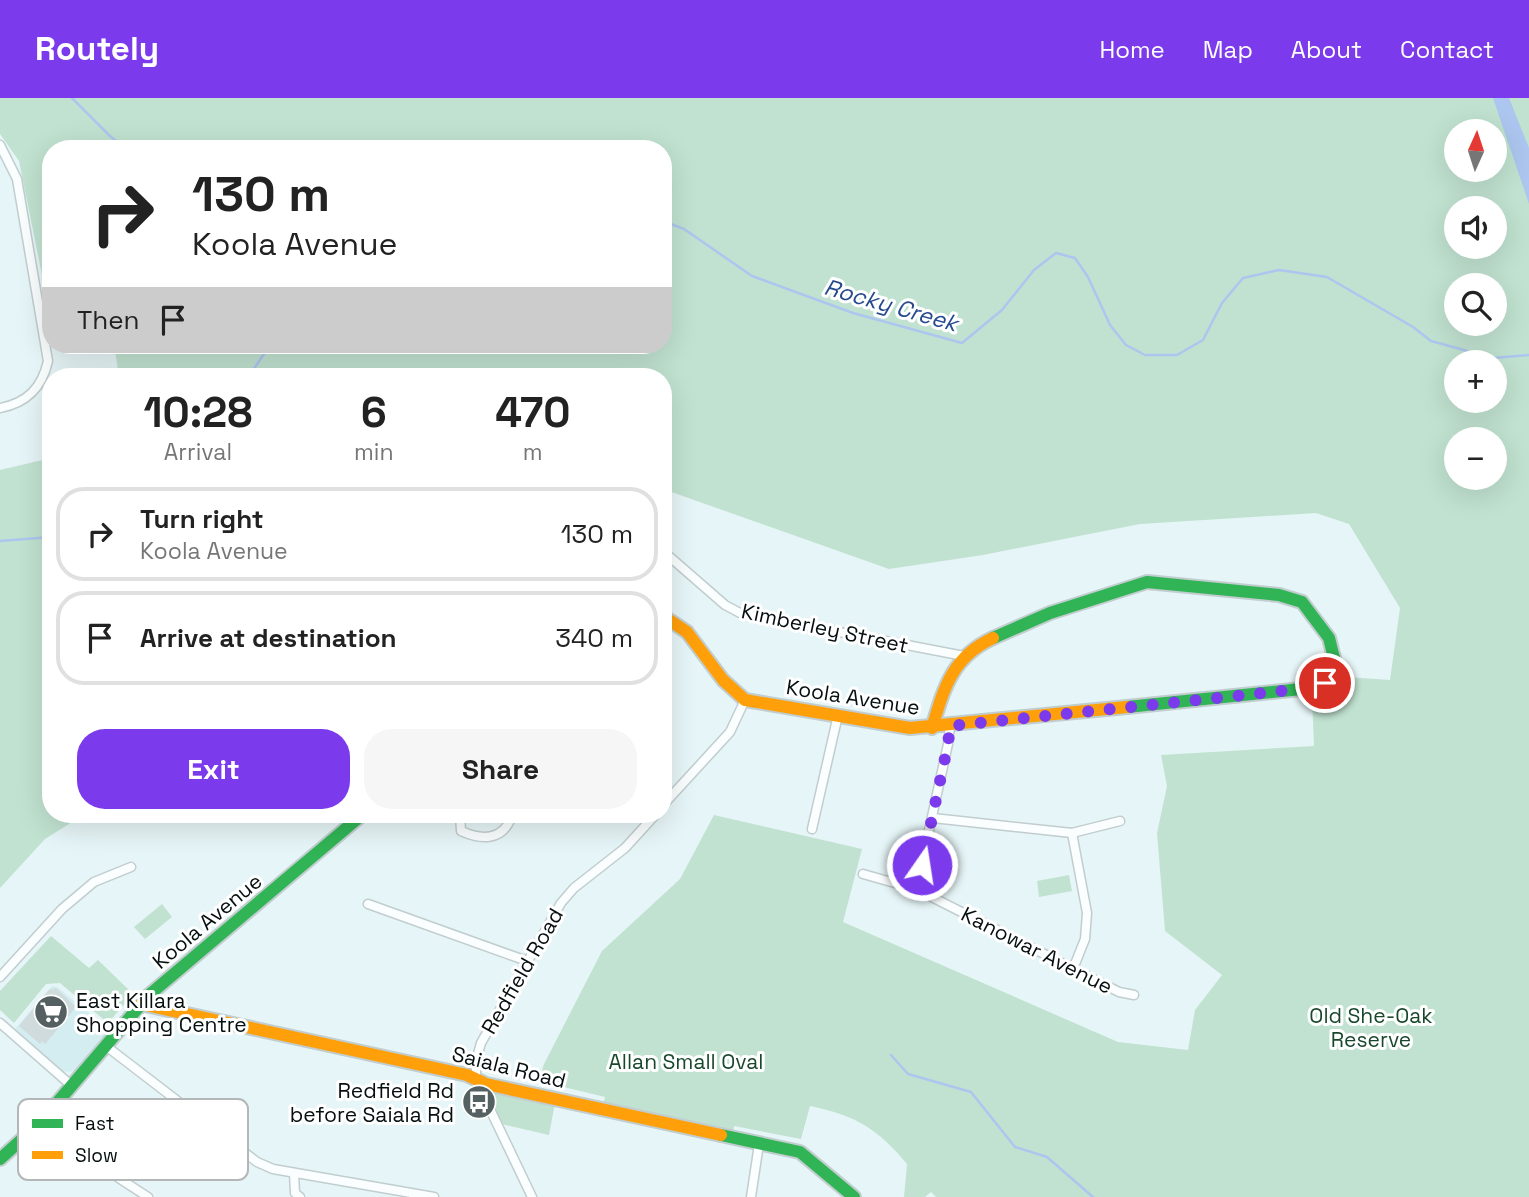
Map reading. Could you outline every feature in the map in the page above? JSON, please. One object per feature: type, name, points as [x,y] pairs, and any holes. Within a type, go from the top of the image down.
[{"type":"street","points":[[0,145],[17,179],[42,325]]},
{"type":"street","points":[[0,408],[28,398],[42,379]]},
{"type":"street","name":"Kimberley Street","points":[[672,559],[725,605],[740,613],[964,656]]},
{"type":"street","name":"Koola Avenue","points":[[745,700],[910,728],[932,728],[1311,688],[1325,683],[1334,658],[1329,638],[1317,617],[1302,602],[1279,594],[1147,582],[1050,613],[988,640],[964,656]]},
{"type":"street","points":[[672,621],[683,628],[733,692],[745,700],[730,732],[672,796]]},
{"type":"street","points":[[932,728],[943,692],[964,656]]},
{"type":"street","points":[[812,829],[838,715]]},
{"type":"street","points":[[916,888],[933,818],[950,726]]},
{"type":"street","points":[[933,818],[1072,833],[1120,821]]},
{"type":"street","name":"Koola Avenue","points":[[60,1099],[141,1004],[352,823]]},
{"type":"street","points":[[461,823],[461,831],[472,836],[485,837],[496,837],[508,828],[510,823]]},
{"type":"street","name":"Redfield Road","points":[[476,1080],[476,1061],[481,1042],[561,903],[574,888],[625,848],[648,823]]},
{"type":"street","points":[[1072,833],[1087,913],[1086,939],[1073,969]]},
{"type":"street","points":[[0,977],[62,908],[94,882],[131,867]]},
{"type":"street","name":"Kanowar Avenue","points":[[863,874],[916,888],[1119,992],[1133,995]]},
{"type":"street","points":[[368,904],[527,961]]},
{"type":"street","name":"Saiala Road","points":[[141,1004],[800,1152],[808,1156],[853,1197]]},
{"type":"street","points":[[0,1023],[72,1086]]},
{"type":"street","points":[[106,1046],[175,1099]]},
{"type":"street","points":[[476,1080],[532,1197]]},
{"type":"street","name":"Koola Avenue","points":[[0,1159],[18,1142]]},
{"type":"street","points":[[751,1197],[759,1144]]},
{"type":"street","points":[[248,1155],[257,1162],[294,1173],[434,1197]]},
{"type":"street","points":[[294,1173],[294,1191],[300,1197]]},
{"type":"street","points":[[122,1180],[148,1197]]},
{"type":"shaded area","points":[[52,986],[57,987],[111,1031],[79,1069],[70,1072],[61,1071],[15,1029]]},
{"type":"green space","points":[[0,98],[1529,98],[1529,1197],[936,1197],[931,1192],[925,1197],[904,1197],[907,1164],[886,1141],[864,1125],[840,1114],[810,1106],[801,1139],[734,1126],[733,1132],[603,1105],[605,1097],[539,1081],[544,1064],[602,951],[680,879],[714,815],[862,849],[843,922],[1118,1042],[1188,1050],[1195,1010],[1222,975],[1165,931],[1157,833],[1167,786],[1161,755],[1314,746],[1312,697],[1347,677],[1390,680],[1400,608],[1349,524],[1316,513],[1140,524],[983,555],[889,569],[672,492],[672,368],[118,368],[115,354],[672,354],[672,140],[42,140],[42,275],[19,161],[0,134]]},
{"type":"green space","points":[[42,460],[42,823],[71,823],[45,839],[0,888],[0,470]]},
{"type":"green space","points":[[1069,875],[1072,891],[1039,897],[1037,881]]},
{"type":"green space","points":[[162,904],[172,917],[145,939],[134,927]]},
{"type":"green space","points":[[51,936],[89,968],[98,960],[133,994],[108,1023],[60,983],[46,984],[14,1023],[0,1010],[0,991]]},
{"type":"green space","points":[[495,1091],[555,1103],[549,1135],[501,1124],[489,1100]]},
{"type":"water","points":[[1493,98],[1509,98],[1529,148],[1529,204],[1507,139],[1507,119],[1500,119]]},
{"type":"building","name":"East Killara Shopping Centre","points":[[56,988],[76,1007],[45,1044],[42,1041],[40,1044],[19,1026],[49,990]]},
{"type":"waterway","points":[[72,98],[115,140]]},
{"type":"waterway","name":"Rocky Creek","points":[[672,224],[684,229],[752,276],[853,313],[962,343],[1002,310],[1034,270],[1056,253],[1075,258],[1088,277],[1110,325],[1126,345],[1145,355],[1177,355],[1203,340],[1222,303],[1243,278],[1279,270],[1327,277],[1413,327],[1431,341],[1493,358],[1529,355]]},
{"type":"waterway","name":"Rocky Creek","points":[[254,368],[264,354]]},
{"type":"waterway","name":"Rocky Creek","points":[[0,541],[42,538]]},
{"type":"waterway","points":[[891,1055],[908,1074],[971,1092],[1015,1147],[1047,1157],[1093,1197]]},
{"type":"traffic: fast","points":[[993,638],[1050,613],[1147,582],[1279,595],[1302,602],[1329,638],[1334,658],[1325,683],[1311,688],[1127,707]]},
{"type":"traffic: fast","points":[[60,1099],[149,995],[352,823]]},
{"type":"traffic: fast","points":[[721,1135],[800,1152],[854,1197]]},
{"type":"traffic: fast","points":[[0,1159],[18,1143]]},
{"type":"traffic: slow","points":[[672,622],[687,632],[723,680],[745,700],[910,728],[1127,707]]},
{"type":"traffic: slow","points":[[932,728],[946,687],[959,664],[968,654],[993,638]]},
{"type":"traffic: slow","points":[[141,1004],[467,1075],[486,1084],[721,1135]]},
{"type":"place","name":"East Killara Shopping Centre","points":[[51,1012]]},
{"type":"place","name":"Redfield Rd before Saiala Rd","points":[[479,1102]]},
{"type":"route","points":[[922,865],[950,726],[1311,688],[1325,683]]},
{"type":"park label","name":"Old She-Oak Reserve","points":[[1371,1027]]},
{"type":"park label","name":"Allan Small Oval","points":[[686,1061]]}]
